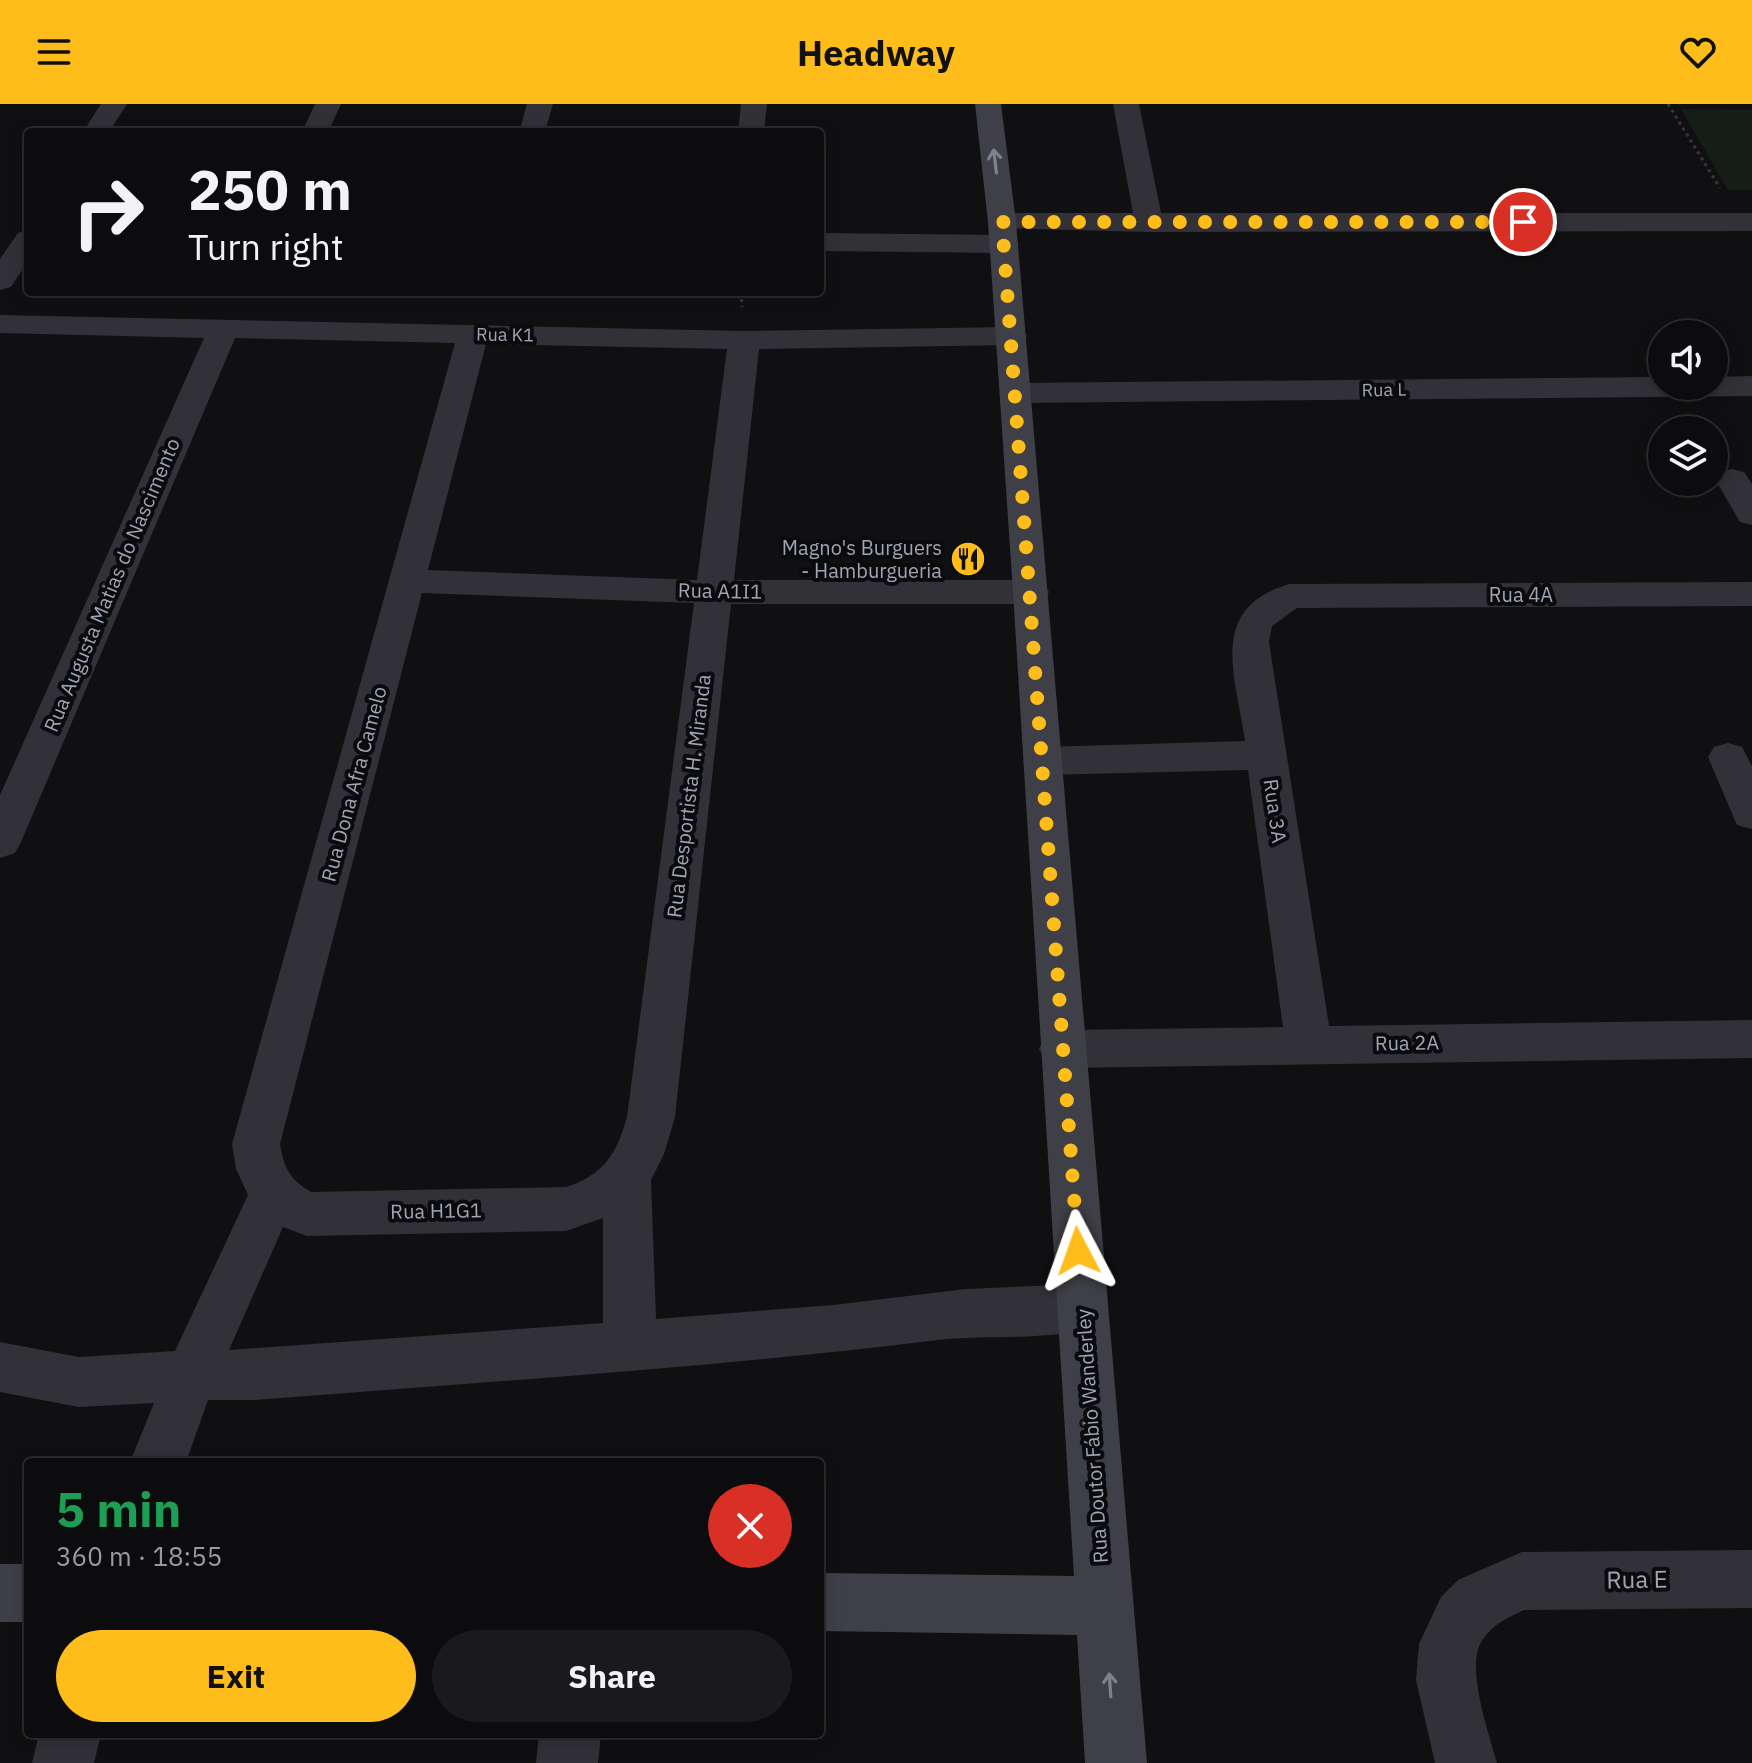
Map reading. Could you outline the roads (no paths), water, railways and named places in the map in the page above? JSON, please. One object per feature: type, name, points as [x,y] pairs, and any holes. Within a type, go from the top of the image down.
[{"type":"street","points":[[99,128],[114,104]]},
{"type":"street","points":[[317,128],[328,104]]},
{"type":"street","points":[[533,128],[540,104]]},
{"type":"street","points":[[751,128],[754,104]]},
{"type":"street","name":"Rua Doutor Fábio Wanderley","points":[[988,104],[1003,233],[1031,592],[1116,1763]]},
{"type":"street","points":[[1126,104],[1149,223]]},
{"type":"street","points":[[824,242],[1149,223],[1746,222]]},
{"type":"street","points":[[0,281],[24,245]]},
{"type":"street","name":"Rua K1","points":[[0,324],[744,340],[1011,336]]},
{"type":"street","name":"Rua Augusta Matias do Nascimento","points":[[0,842],[224,327]]},
{"type":"street","name":"Rua Dona Afra Camelo","points":[[290,1204],[260,1173],[256,1144],[473,334]]},
{"type":"street","name":"Rua Desportista H. Miranda","points":[[627,1180],[644,1145],[651,1117],[744,340]]},
{"type":"street","name":"Rua L","points":[[1015,393],[1752,386]]},
{"type":"street","points":[[1732,479],[1752,514]]},
{"type":"street","name":"Rua A1I1","points":[[409,581],[713,592],[1031,592]]},
{"type":"street","name":"Rua 4A","points":[[1290,596],[1752,594]]},
{"type":"street","name":"Rua 3A","points":[[1290,596],[1262,612],[1250,627],[1309,1045]]},
{"type":"street","points":[[1043,761],[1266,755]]},
{"type":"street","points":[[1728,757],[1752,814]]},
{"type":"street","name":"Rua 2A","points":[[1062,1049],[1752,1039]]},
{"type":"street","points":[[627,1180],[630,1345]]},
{"type":"street","name":"Rua H1G1","points":[[290,1204],[566,1209],[593,1201],[627,1180]]},
{"type":"street","points":[[160,1458],[191,1375],[290,1204]]},
{"type":"street","points":[[0,1367],[79,1382],[191,1375],[255,1375],[833,1329],[966,1313],[1082,1308]]},
{"type":"street","name":"Rua E","points":[[1466,1763],[1446,1680],[1449,1644],[1462,1618],[1479,1601],[1522,1581],[1752,1579]]},
{"type":"street","points":[[0,1593],[24,1593]]},
{"type":"street","points":[[824,1602],[1104,1606]]},
{"type":"street","points":[[63,1763],[69,1738]]},
{"type":"street","points":[[567,1763],[570,1738]]},
{"type":"place","name":"Magno's Burguers - Hamburgueria","points":[[968,559]]}]
